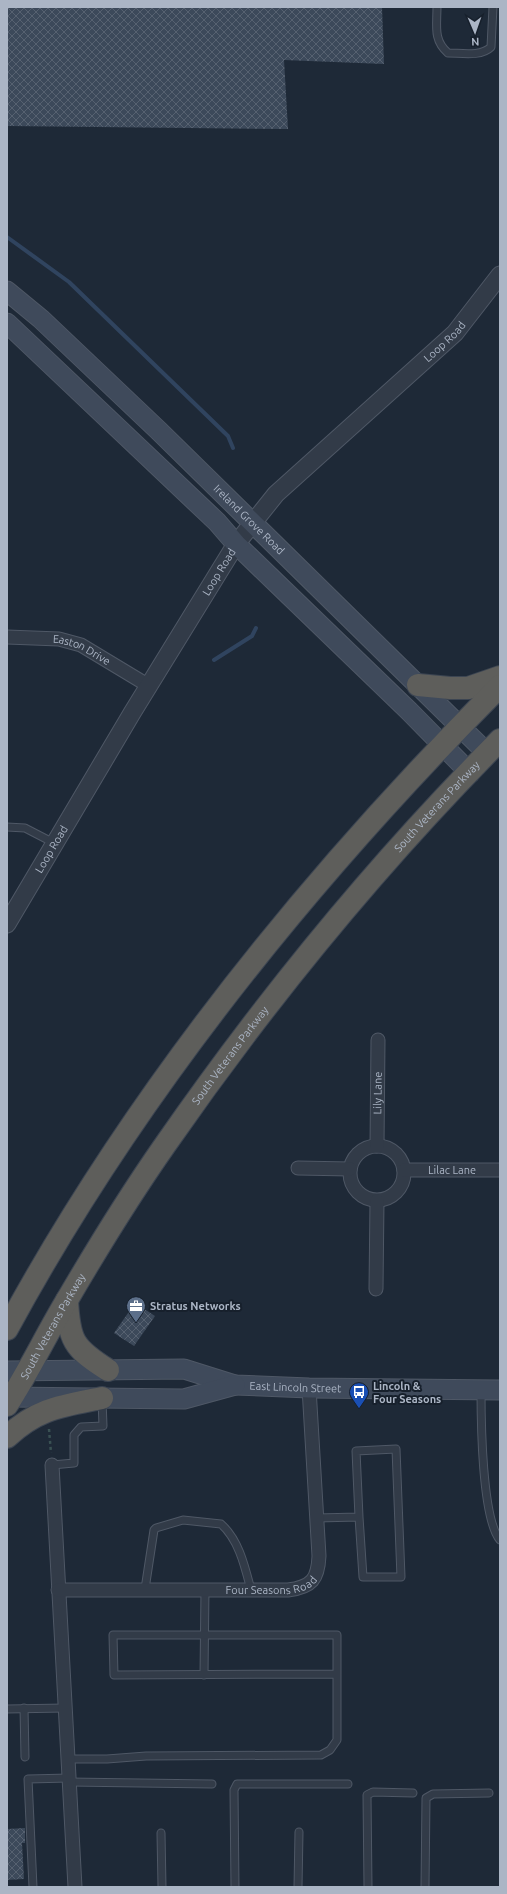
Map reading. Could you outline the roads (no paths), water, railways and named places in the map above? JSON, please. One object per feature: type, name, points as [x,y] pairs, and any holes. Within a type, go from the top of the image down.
[{"type":"highway","points":[[418,684],[450,688],[468,688],[500,677]]},
{"type":"highway","points":[[7,1329],[14,1308],[118,1146],[197,1034],[301,902],[370,823],[459,727],[500,686]]},
{"type":"highway","name":"South Veterans Parkway","points":[[9,1400],[17,1371],[67,1300],[165,1145],[264,1010],[391,856],[494,746]]},
{"type":"highway","points":[[67,1300],[69,1328],[74,1342],[89,1358],[108,1370]]},
{"type":"highway","points":[[7,1436],[24,1421],[41,1413],[54,1408],[102,1398]]},
{"type":"main road","name":"Ireland Grove Road","points":[[7,291],[47,324],[159,432],[418,684],[459,727],[494,746]]},
{"type":"main road","points":[[7,323],[202,508],[236,544],[470,772]]},
{"type":"main road","name":"East Lincoln Street","points":[[17,1371],[184,1369],[235,1385],[309,1388],[500,1390]]},
{"type":"main road","name":"East Lincoln Street","points":[[9,1400],[102,1398],[184,1399],[235,1385]]},
{"type":"street","name":"Loop Road","points":[[7,924],[149,686],[236,544],[251,523],[281,489],[455,333],[500,274]]},
{"type":"street","name":"Easton Drive","points":[[7,637],[59,639],[80,645],[149,686]]},
{"type":"street","name":"Lily Lane","points":[[377,1146],[378,1040]]},
{"type":"street","points":[[377,1146],[385,1147],[395,1153],[402,1162],[404,1179],[400,1188],[394,1195],[377,1201],[368,1199],[359,1194],[353,1187],[350,1178],[350,1169],[356,1155],[370,1147],[377,1146]]},
{"type":"street","points":[[298,1168],[350,1169]]},
{"type":"street","name":"Lilac Lane","points":[[404,1170],[500,1170]]},
{"type":"street","points":[[376,1289],[377,1201]]},
{"type":"street","name":"Four Seasons Road","points":[[58,1590],[251,1590],[299,1588],[312,1581],[318,1570],[309,1388]]},
{"type":"street","points":[[52,1465],[75,1887]]},
{"type":"lane","points":[[437,7],[436,32],[440,45],[448,53],[480,53],[486,51],[490,47],[492,7]]},
{"type":"lane","points":[[7,827],[25,828],[54,843]]},
{"type":"lane","points":[[481,1390],[487,1500],[491,1525],[500,1540]]},
{"type":"lane","points":[[52,1465],[74,1463],[74,1435],[81,1427],[103,1426],[102,1398]]},
{"type":"lane","points":[[396,1449],[401,1576],[363,1577],[359,1517],[356,1451],[396,1449]]},
{"type":"lane","points":[[316,1518],[359,1517]]},
{"type":"lane","points":[[145,1589],[154,1530],[156,1528],[183,1520],[221,1524],[231,1536],[243,1562],[251,1590]]},
{"type":"lane","points":[[204,1675],[205,1590]]},
{"type":"lane","points":[[68,1759],[146,1756],[321,1754],[330,1750],[337,1740],[337,1674],[337,1636],[113,1635],[114,1675],[337,1674]]},
{"type":"lane","points":[[24,1708],[25,1757]]},
{"type":"lane","points":[[7,1709],[65,1708]]},
{"type":"lane","points":[[33,1887],[28,1779],[212,1784]]},
{"type":"lane","points":[[235,1887],[234,1790],[237,1784],[348,1784]]},
{"type":"lane","points":[[368,1887],[366,1795],[373,1792],[413,1793]]},
{"type":"lane","points":[[425,1887],[426,1798],[432,1794],[488,1793]]},
{"type":"lane","points":[[298,1887],[299,1832]]},
{"type":"lane","points":[[161,1833],[162,1887]]},
{"type":"waterway","points":[[7,237],[69,282],[228,436],[233,448]]},
{"type":"waterway","points":[[214,660],[252,636],[256,628]]},
{"type":"place","name":"Stratus Networks","points":[[136,1323]]},
{"type":"place","name":"Lincoln & Four Seasons","points":[[359,1409]]}]
